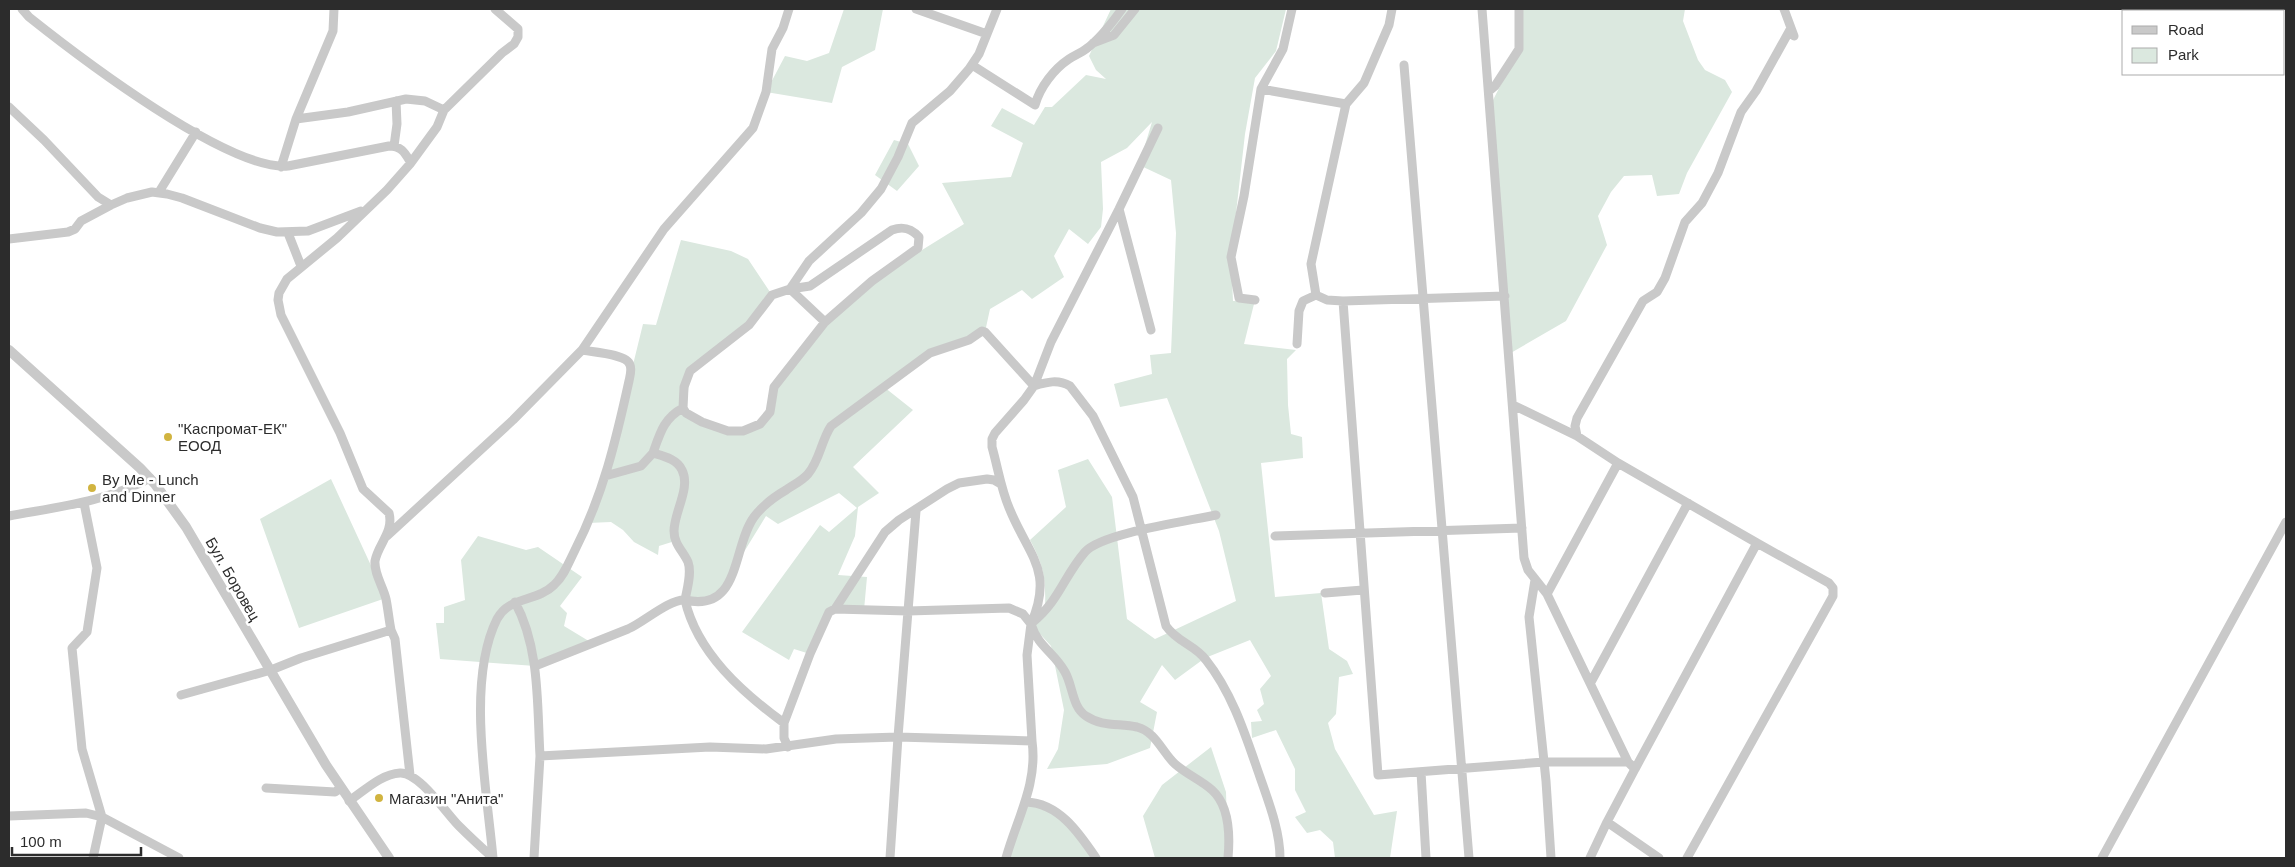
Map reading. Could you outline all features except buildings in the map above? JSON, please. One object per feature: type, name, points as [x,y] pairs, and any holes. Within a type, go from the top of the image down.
[{"type":"street","points":[[22,9],[29,17],[110,79],[196,132],[253,161],[281,167],[394,146],[403,150],[411,163]]},
{"type":"street","points":[[281,167],[296,119],[333,31],[334,9]]},
{"type":"street","points":[[410,775],[395,639],[391,630],[386,598],[375,570],[377,553],[387,536],[390,525],[389,514],[362,489],[340,433],[281,315],[278,300],[279,292],[287,279],[337,238],[364,210],[387,190],[411,163],[438,127],[444,110],[502,53],[514,44],[518,37],[518,29],[496,9]]},
{"type":"street","points":[[387,536],[513,420],[582,350],[664,229],[753,128],[766,92],[772,49],[783,28],[789,9]]},
{"type":"street","points":[[916,9],[987,34]]},
{"type":"street","points":[[790,289],[809,261],[861,213],[881,188],[898,157],[912,123],[950,91],[972,65],[997,9]]},
{"type":"street","points":[[972,65],[1035,104],[1039,92],[1053,74],[1064,63],[1093,43],[1114,22],[1122,9]]},
{"type":"street","points":[[1093,43],[1114,35],[1135,9]]},
{"type":"street","points":[[1255,300],[1239,298],[1231,257],[1244,196],[1260,89],[1284,49],[1292,9]]},
{"type":"street","points":[[1316,295],[1311,264],[1346,104],[1364,83],[1389,25],[1392,9]]},
{"type":"street","points":[[1482,9],[1524,558],[1528,570],[1547,594],[1628,762],[1635,769]]},
{"type":"street","points":[[1489,90],[1495,86],[1519,49],[1520,9]]},
{"type":"street","points":[[1577,436],[1575,426],[1578,418],[1644,301],[1657,292],[1665,278],[1686,222],[1702,203],[1718,173],[1741,112],[1793,32],[1784,9]]},
{"type":"street","points":[[1404,65],[1469,858]]},
{"type":"street","points":[[1260,89],[1346,104]]},
{"type":"street","points":[[296,119],[348,112],[406,99],[419,100],[444,110]]},
{"type":"street","points":[[394,146],[398,124],[396,101]]},
{"type":"street","points":[[9,107],[44,140],[98,197],[111,205]]},
{"type":"street","points":[[1006,858],[1026,802],[1034,767],[1027,655],[1031,624],[1038,603],[1040,574],[1010,510],[1001,484],[992,439],[1034,386],[1051,342],[1158,128]]},
{"type":"street","points":[[159,192],[196,132]]},
{"type":"street","points":[[9,240],[68,232],[75,229],[81,221],[111,205],[137,196],[159,192],[182,198],[260,228],[288,233],[308,232],[364,210]]},
{"type":"street","points":[[1119,209],[1151,330]]},
{"type":"street","points":[[905,228],[919,237],[918,248],[872,281],[825,322],[774,387],[770,412],[760,424],[743,432],[728,431],[702,422],[686,413],[683,408],[684,387],[690,371],[749,325],[772,295],[790,289],[810,286],[892,230],[905,228]]},
{"type":"street","points":[[288,233],[302,266]]},
{"type":"street","points":[[790,289],[825,322]]},
{"type":"street","points":[[1297,344],[1299,311],[1303,301],[1316,295],[1327,300],[1343,301],[1423,297],[1504,296]]},
{"type":"street","points":[[1343,301],[1378,775],[1544,762],[1628,762]]},
{"type":"street","points":[[535,666],[642,623],[673,602],[685,600],[706,602],[722,592],[733,575],[742,543],[753,518],[768,502],[807,476],[818,458],[826,434],[831,426],[930,353],[963,343],[982,331],[1034,386]]},
{"type":"street","name":"Бул. Боровец","points":[[9,350],[150,478],[186,527],[341,788],[388,858]]},
{"type":"street","points":[[493,858],[479,703],[484,667],[494,628],[503,611],[514,602],[540,594],[554,585],[560,578],[579,542],[599,498],[622,412],[631,367],[626,359],[621,357],[582,350]]},
{"type":"street","points":[[1034,386],[1049,381],[1065,383],[1080,398],[1093,416],[1129,489],[1142,530],[1166,626],[1180,641],[1198,650],[1205,658],[1238,715],[1273,817],[1278,837],[1280,858]]},
{"type":"street","points":[[1513,405],[1577,436],[1618,463],[1829,583],[1833,588],[1833,596],[1687,858]]},
{"type":"street","points":[[605,476],[641,466],[653,452],[664,423],[675,412],[683,408]]},
{"type":"street","points":[[653,452],[678,464],[684,476],[674,530],[675,541],[690,570],[685,600],[693,625],[714,659],[757,702],[784,723]]},
{"type":"street","points":[[1547,594],[1618,463]]},
{"type":"street","points":[[9,516],[84,503],[115,493],[150,478]]},
{"type":"street","points":[[835,609],[885,532],[899,520],[916,511],[947,488],[959,483],[987,479],[1001,484]]},
{"type":"street","points":[[84,503],[96,568],[87,632],[72,648],[82,750],[102,816],[93,858]]},
{"type":"street","points":[[1591,682],[1688,503]]},
{"type":"street","points":[[890,858],[916,511]]},
{"type":"street","points":[[1031,624],[1047,611],[1077,563],[1091,546],[1142,530],[1216,516]]},
{"type":"street","points":[[2102,858],[2286,522]]},
{"type":"street","points":[[1275,536],[1522,528]]},
{"type":"street","points":[[1590,858],[1635,769],[1757,543]]},
{"type":"street","points":[[1535,580],[1528,617],[1544,762],[1551,858]]},
{"type":"street","points":[[1325,593],[1363,590]]},
{"type":"street","points":[[514,602],[526,629],[535,666],[540,756],[534,858]]},
{"type":"street","points":[[788,747],[784,738],[786,714],[829,612],[835,609],[908,611],[1009,608],[1023,614],[1031,624],[1037,641],[1050,651],[1064,670],[1078,708],[1085,716],[1108,725],[1137,727],[1146,731],[1174,763],[1213,790],[1221,800],[1229,832],[1228,858]]},
{"type":"street","points":[[181,695],[271,670],[301,658],[391,630]]},
{"type":"street","points":[[540,756],[710,747],[757,750],[836,739],[898,737],[1032,741]]},
{"type":"street","points":[[1421,772],[1426,858]]},
{"type":"street","points":[[349,801],[376,782],[391,775],[401,773],[410,775],[422,785],[458,826],[493,858]]},
{"type":"street","points":[[266,788],[334,792],[341,788]]},
{"type":"street","points":[[1026,802],[1035,802],[1054,809],[1078,834],[1096,858]]},
{"type":"street","points":[[9,816],[86,813],[102,816],[179,858]]},
{"type":"street","points":[[1607,822],[1659,858]]},
{"type":"green space","points":[[844,9],[883,9],[875,50],[842,67],[832,103],[766,92],[785,56],[807,61],[829,53]]},
{"type":"green space","points":[[1111,9],[1286,9],[1276,51],[1255,78],[1245,134],[1231,257],[1233,301],[1255,300],[1244,344],[1296,350],[1287,359],[1288,405],[1291,434],[1302,437],[1303,458],[1261,463],[1275,597],[1321,593],[1329,649],[1347,661],[1353,674],[1339,677],[1336,714],[1328,723],[1335,749],[1374,815],[1397,811],[1390,858],[1335,858],[1333,842],[1320,830],[1307,833],[1295,817],[1306,812],[1295,790],[1295,769],[1276,730],[1252,738],[1251,722],[1262,721],[1257,710],[1264,704],[1260,689],[1271,676],[1250,640],[1205,658],[1175,680],[1162,665],[1140,702],[1157,712],[1150,748],[1107,764],[1047,769],[1058,749],[1064,710],[1051,646],[1031,624],[1045,609],[1045,598],[1041,565],[1030,540],[1066,507],[1058,470],[1088,459],[1112,497],[1127,619],[1155,639],[1236,601],[1219,531],[1167,398],[1120,407],[1114,384],[1152,374],[1150,355],[1171,353],[1176,233],[1171,180],[1139,165],[1152,122],[1127,148],[1101,162],[1103,209],[1101,227],[1088,244],[1069,229],[1054,256],[1064,277],[1032,299],[1022,290],[990,309],[985,332],[945,347],[884,387],[913,410],[853,467],[879,493],[858,507],[855,536],[838,575],[867,577],[864,610],[835,609],[810,654],[794,649],[789,660],[742,632],[820,525],[829,532],[857,508],[839,493],[778,524],[766,516],[717,596],[685,600],[690,570],[675,541],[659,546],[658,555],[634,542],[623,530],[611,522],[588,523],[629,381],[643,324],[656,325],[681,240],[731,251],[748,259],[772,295],[749,325],[690,371],[686,413],[736,432],[766,418],[770,398],[825,322],[872,281],[964,224],[942,183],[1011,177],[1023,143],[991,126],[1002,108],[1034,125],[1045,107],[1052,107],[1086,75],[1106,79],[1096,70],[1089,56]]},
{"type":"green space","points":[[1522,9],[1685,9],[1683,21],[1698,60],[1705,70],[1725,80],[1732,92],[1687,173],[1679,194],[1657,196],[1652,175],[1624,176],[1611,192],[1598,216],[1607,245],[1566,321],[1509,354],[1492,102],[1519,49]]},
{"type":"green space","points":[[894,140],[908,144],[919,166],[897,191],[875,175]]},
{"type":"green space","points":[[331,479],[386,598],[299,628],[260,519]]},
{"type":"green space","points":[[478,536],[526,550],[538,547],[582,577],[560,606],[567,613],[564,626],[592,643],[535,666],[440,659],[436,623],[444,623],[444,607],[465,600],[461,560]]},
{"type":"green space","points":[[1211,747],[1226,792],[1228,858],[1155,858],[1143,816],[1162,785]]},
{"type":"green space","points":[[1026,802],[1053,809],[1096,858],[1006,858]]},
{"type":"place","name":"\"Каспромат-ЕК\" ЕООД","points":[[168,437]]},
{"type":"place","name":"By Me - Lunch and Dinner","points":[[92,488]]},
{"type":"place","name":"Магазин \"Анита\"","points":[[379,798]]}]
